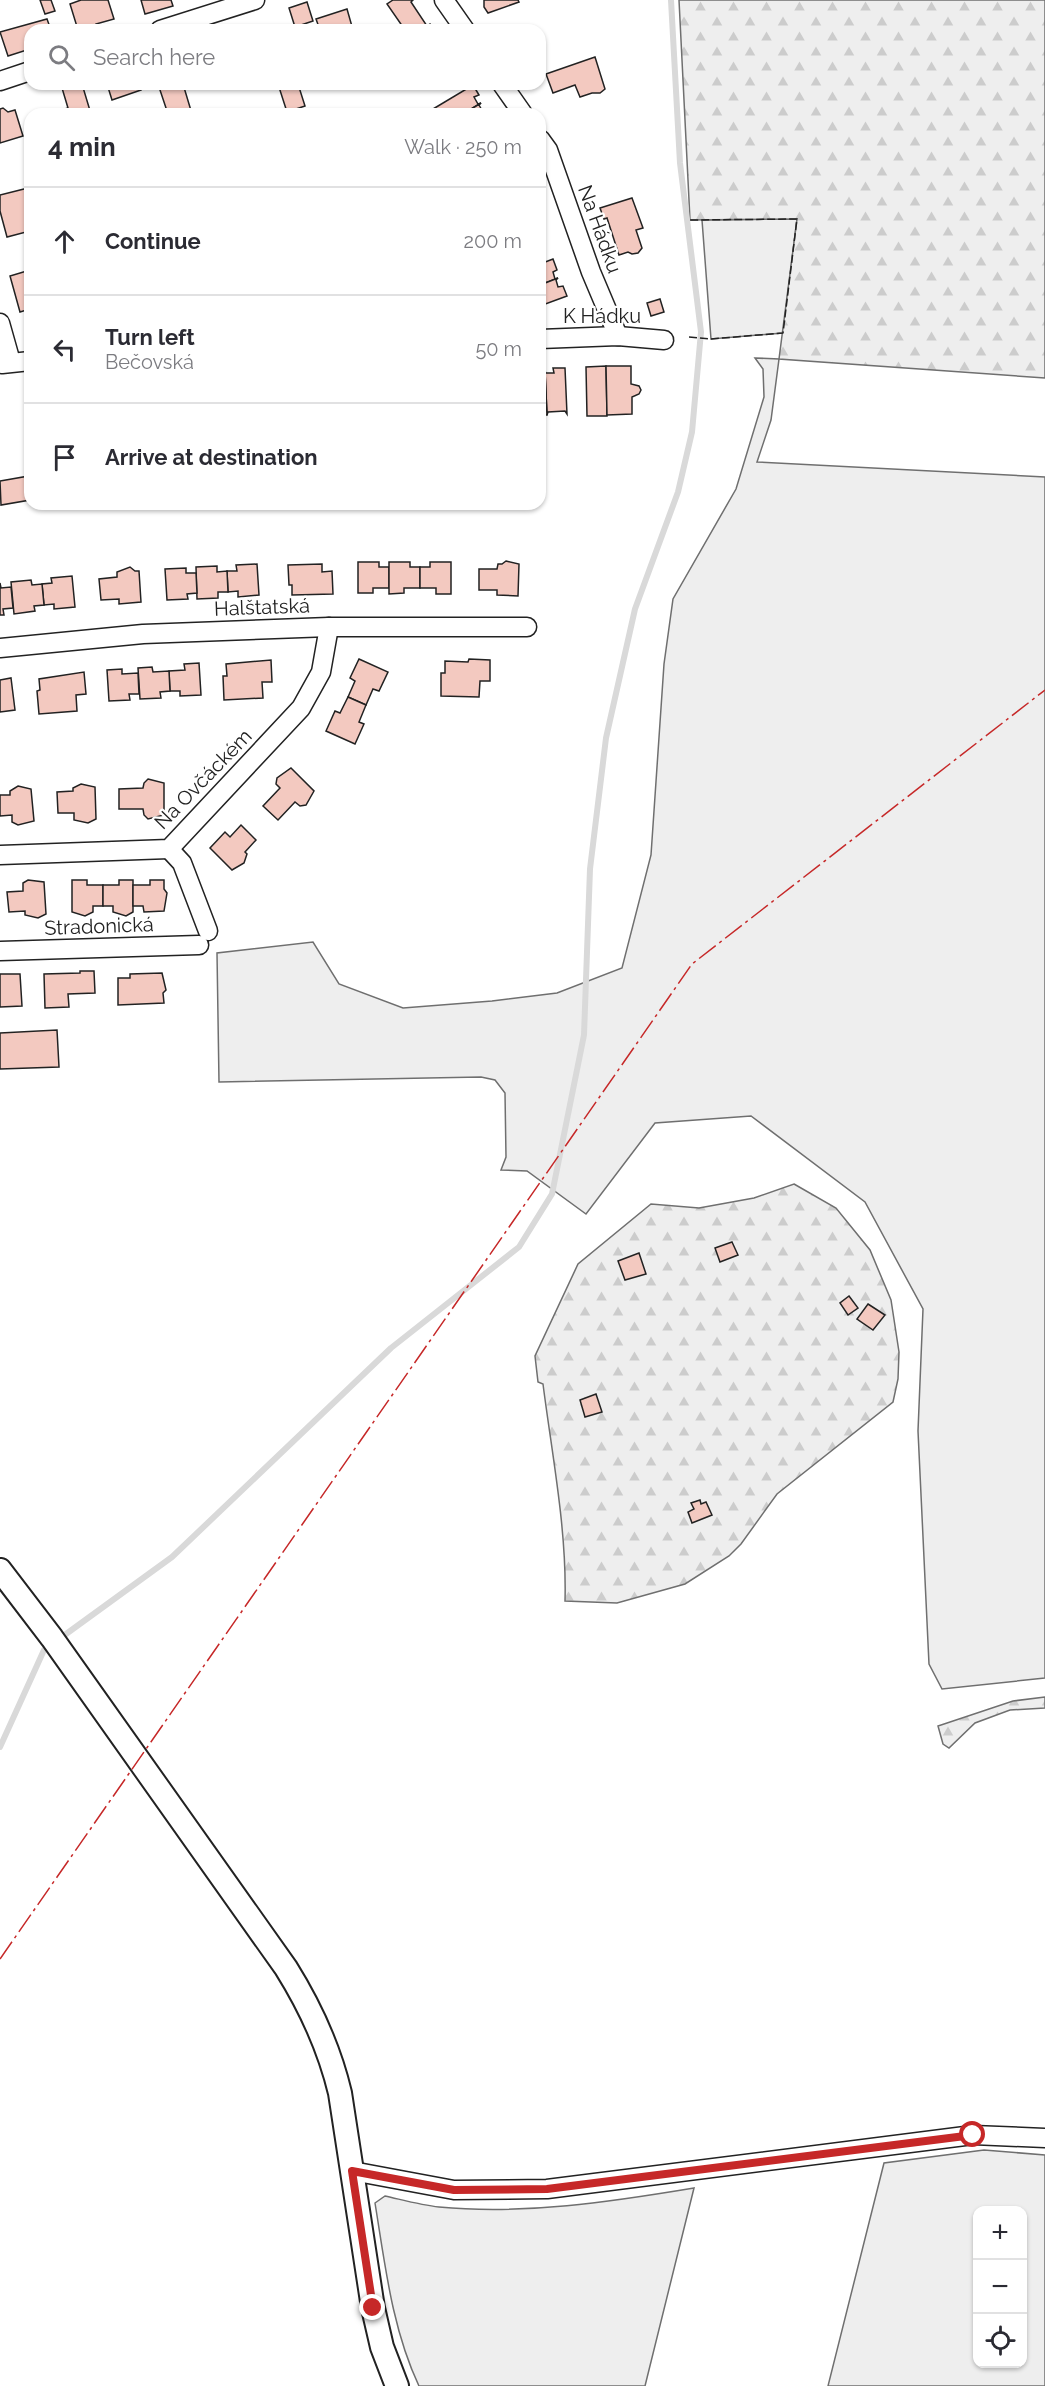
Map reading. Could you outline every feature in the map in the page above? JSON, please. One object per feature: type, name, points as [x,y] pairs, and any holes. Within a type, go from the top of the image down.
[{"type":"street","points":[[179,24],[255,0]]},
{"type":"street","points":[[444,0],[461,24]]},
{"type":"street","points":[[0,81],[24,73]]},
{"type":"street","points":[[506,90],[519,108]]},
{"type":"street","name":"Na Hádku","points":[[546,147],[591,272],[618,336]]},
{"type":"street","points":[[0,323],[6,363],[24,362]]},
{"type":"street","name":"K Hádku","points":[[546,339],[618,336],[664,340]]},
{"type":"street","name":"Halštatská","points":[[0,648],[143,634],[329,627],[527,627]]},
{"type":"street","name":"Na Ovčáckém","points":[[0,855],[169,849],[301,708],[321,672],[329,627]]},
{"type":"street","name":"Stradonická","points":[[0,951],[204,938],[182,863],[169,849]]},
{"type":"street","points":[[0,1570],[55,1643],[286,1968],[305,1999],[321,2032],[340,2093],[377,2330],[398,2386]]},
{"type":"street","points":[[352,2171],[454,2190],[547,2189],[973,2135],[1045,2138]]},
{"type":"green space","points":[[679,0],[1045,0],[1045,378],[779,359],[797,219],[690,220]]},
{"type":"green space","points":[[797,219],[783,333],[711,339],[702,220]]},
{"type":"green space","points":[[755,358],[779,359],[771,420],[757,462],[1045,477],[1045,1678],[942,1689],[929,1664],[918,1431],[923,1309],[865,1202],[751,1116],[655,1123],[586,1214],[527,1171],[501,1170],[506,1157],[505,1093],[495,1080],[481,1077],[219,1082],[217,953],[313,942],[339,984],[403,1008],[557,993],[622,968],[651,855],[664,664],[673,599],[736,489],[764,397],[763,369]]},
{"type":"green space","points":[[794,1184],[836,1208],[870,1250],[891,1300],[899,1352],[898,1379],[893,1402],[777,1494],[741,1544],[729,1556],[685,1584],[617,1603],[565,1601],[564,1547],[558,1492],[543,1384],[538,1382],[535,1356],[578,1264],[651,1204],[699,1208],[754,1198]]},
{"type":"green space","points":[[1045,1697],[1045,1708],[1010,1710],[975,1723],[949,1748],[943,1744],[938,1726],[1013,1701]]},
{"type":"green space","points":[[984,2150],[1045,2155],[1045,2386],[828,2386],[884,2163]]},
{"type":"green space","points":[[694,2188],[645,2386],[419,2386],[396,2319],[375,2203],[385,2196],[439,2207],[535,2208],[631,2198]]},
{"type":"building","points":[[40,0],[51,0],[55,11],[45,14]]},
{"type":"building","points":[[81,0],[108,0],[114,19],[96,24],[76,24],[70,4]]},
{"type":"building","points":[[141,0],[171,0],[173,6],[145,14]]},
{"type":"building","points":[[393,0],[413,0],[411,2],[426,24],[401,24],[387,4]]},
{"type":"building","points":[[484,0],[518,0],[519,2],[488,13],[484,7]]},
{"type":"building","points":[[307,2],[313,21],[294,24],[289,8]]},
{"type":"building","points":[[347,9],[351,24],[318,24],[316,19]]},
{"type":"building","points":[[47,19],[49,24],[29,24]]},
{"type":"building","points":[[24,25],[24,51],[8,56],[0,32]]},
{"type":"building","points":[[595,57],[605,89],[600,93],[580,97],[575,85],[553,93],[546,74]]},
{"type":"building","points":[[63,90],[84,90],[89,108],[68,108]]},
{"type":"building","points":[[109,90],[141,90],[112,100]]},
{"type":"building","points":[[160,90],[185,90],[190,108],[166,108]]},
{"type":"building","points":[[280,90],[300,90],[305,106],[286,108]]},
{"type":"building","points":[[465,90],[476,90],[479,95],[474,97],[478,104],[481,103],[473,108],[435,108]]},
{"type":"building","points":[[3,108],[8,112],[15,110],[23,136],[0,143],[0,109]]},
{"type":"building","points":[[24,189],[24,233],[7,237],[0,211],[0,195]]},
{"type":"building","points":[[632,198],[643,228],[636,230],[642,248],[638,253],[628,252],[619,255],[607,218],[604,219],[600,208]]},
{"type":"building","points":[[553,259],[557,270],[553,272],[555,279],[558,278],[546,283],[546,262]]},
{"type":"building","points":[[24,272],[24,311],[20,312],[10,276]]},
{"type":"building","points":[[558,278],[556,280],[558,287],[563,286],[567,296],[546,304],[546,283]]},
{"type":"building","points":[[660,299],[664,312],[651,316],[647,303]]},
{"type":"building","points":[[606,366],[607,416],[587,416],[586,367]]},
{"type":"building","points":[[606,366],[631,366],[631,384],[639,386],[641,390],[639,394],[632,397],[632,414],[607,415]]},
{"type":"building","points":[[553,368],[565,368],[567,414],[565,411],[548,412],[547,415],[546,373],[554,373]]},
{"type":"building","points":[[24,477],[24,501],[1,505],[0,481]]},
{"type":"building","points":[[506,561],[519,564],[518,596],[497,595],[497,590],[479,590],[479,569],[497,569],[498,564]]},
{"type":"building","points":[[358,562],[379,562],[379,567],[389,567],[389,588],[373,588],[373,593],[358,593]]},
{"type":"building","points":[[389,562],[410,562],[410,567],[420,567],[420,588],[404,588],[404,593],[389,594]]},
{"type":"building","points":[[430,562],[451,562],[451,594],[436,594],[436,588],[420,588],[420,567],[430,567]]},
{"type":"building","points":[[257,564],[259,595],[238,597],[238,591],[228,592],[227,571],[237,571],[236,565]]},
{"type":"building","points":[[322,564],[322,572],[332,571],[333,594],[292,595],[288,565]]},
{"type":"building","points":[[217,566],[217,572],[227,571],[228,592],[218,592],[218,598],[197,599],[196,567]]},
{"type":"building","points":[[130,567],[139,571],[141,602],[119,604],[119,599],[101,600],[99,579],[117,577],[117,572]]},
{"type":"building","points":[[186,568],[186,573],[196,573],[197,593],[187,594],[188,599],[167,600],[165,569]]},
{"type":"building","points":[[72,576],[75,607],[54,609],[54,604],[44,605],[42,584],[52,583],[51,578]]},
{"type":"building","points":[[31,580],[32,585],[42,584],[44,605],[34,606],[35,611],[14,614],[11,582]]},
{"type":"building","points":[[0,583],[1,588],[11,587],[13,608],[3,609],[4,615],[0,615]]},
{"type":"building","points":[[359,659],[388,672],[379,691],[373,689],[366,705],[348,697],[355,681],[350,678]]},
{"type":"building","points":[[469,659],[490,660],[490,681],[480,681],[479,697],[441,696],[441,673],[445,673],[445,661],[468,662]]},
{"type":"building","points":[[271,660],[272,682],[262,682],[263,698],[224,700],[223,676],[227,676],[226,664]]},
{"type":"building","points":[[199,663],[201,695],[180,696],[180,691],[170,691],[169,671],[185,670],[184,664]]},
{"type":"building","points":[[152,667],[153,672],[169,671],[170,691],[160,692],[161,698],[140,699],[138,668]]},
{"type":"building","points":[[122,669],[122,674],[138,673],[139,694],[129,694],[130,700],[109,701],[107,670]]},
{"type":"building","points":[[84,672],[86,694],[76,695],[77,711],[39,714],[37,691],[40,690],[39,679]]},
{"type":"building","points":[[11,678],[15,710],[0,712],[0,680]]},
{"type":"building","points":[[348,697],[366,705],[359,722],[364,724],[355,744],[326,731],[335,711],[340,713]]},
{"type":"building","points":[[291,768],[314,791],[306,805],[300,806],[295,802],[278,820],[263,806],[280,788],[276,784],[277,778]]},
{"type":"building","points":[[148,779],[164,783],[164,815],[148,819],[143,809],[119,809],[119,789],[143,788]]},
{"type":"building","points":[[81,784],[95,787],[96,819],[88,823],[74,820],[74,813],[58,813],[57,792],[73,791],[73,788]]},
{"type":"building","points":[[18,786],[31,789],[34,821],[18,825],[12,822],[12,815],[0,816],[0,795],[10,795],[10,791]]},
{"type":"building","points":[[241,825],[256,840],[245,852],[247,854],[244,863],[232,870],[210,848],[225,832],[230,837]]},
{"type":"building","points":[[28,880],[44,882],[46,914],[38,918],[25,915],[25,911],[9,912],[7,892],[23,891],[23,883]]},
{"type":"building","points":[[72,880],[87,880],[87,885],[103,885],[103,906],[93,906],[93,912],[85,916],[72,912]]},
{"type":"building","points":[[119,880],[133,880],[133,912],[126,916],[113,912],[113,906],[103,906],[103,885],[119,885]]},
{"type":"building","points":[[150,880],[164,880],[164,889],[167,893],[164,911],[144,912],[143,906],[133,906],[133,885],[150,885]]},
{"type":"building","points":[[80,971],[94,971],[95,993],[68,994],[69,1007],[45,1008],[44,974],[80,973]]},
{"type":"building","points":[[162,973],[166,990],[163,993],[164,1003],[118,1005],[118,978],[130,978],[130,974]]},
{"type":"building","points":[[0,974],[20,974],[22,1006],[0,1007]]},
{"type":"building","points":[[57,1030],[59,1067],[0,1069],[0,1033]]},
{"type":"building","points":[[732,1242],[738,1255],[720,1262],[715,1248]]},
{"type":"building","points":[[639,1253],[646,1274],[625,1280],[618,1261]]},
{"type":"building","points":[[849,1296],[858,1308],[848,1315],[840,1303]]},
{"type":"building","points":[[868,1304],[885,1315],[873,1330],[857,1319]]},
{"type":"building","points":[[596,1394],[602,1412],[585,1417],[580,1400]]},
{"type":"building","points":[[700,1500],[701,1504],[706,1502],[712,1515],[692,1523],[688,1512],[694,1509],[691,1503]]},
{"type":"waterway","points":[[0,1747],[44,1650],[172,1557],[391,1348],[519,1247],[552,1194],[584,1035],[590,869],[606,738],[635,609],[678,492],[692,432],[701,332],[680,163],[671,0]]},
{"type":"fence","points":[[689,337],[711,339],[783,333],[797,219],[690,220]]},
{"type":"power","points":[[0,1959],[692,964],[1045,690]]},
{"type":"route","points":[[373,2308],[352,2171],[454,2190],[547,2189],[973,2135]]}]
